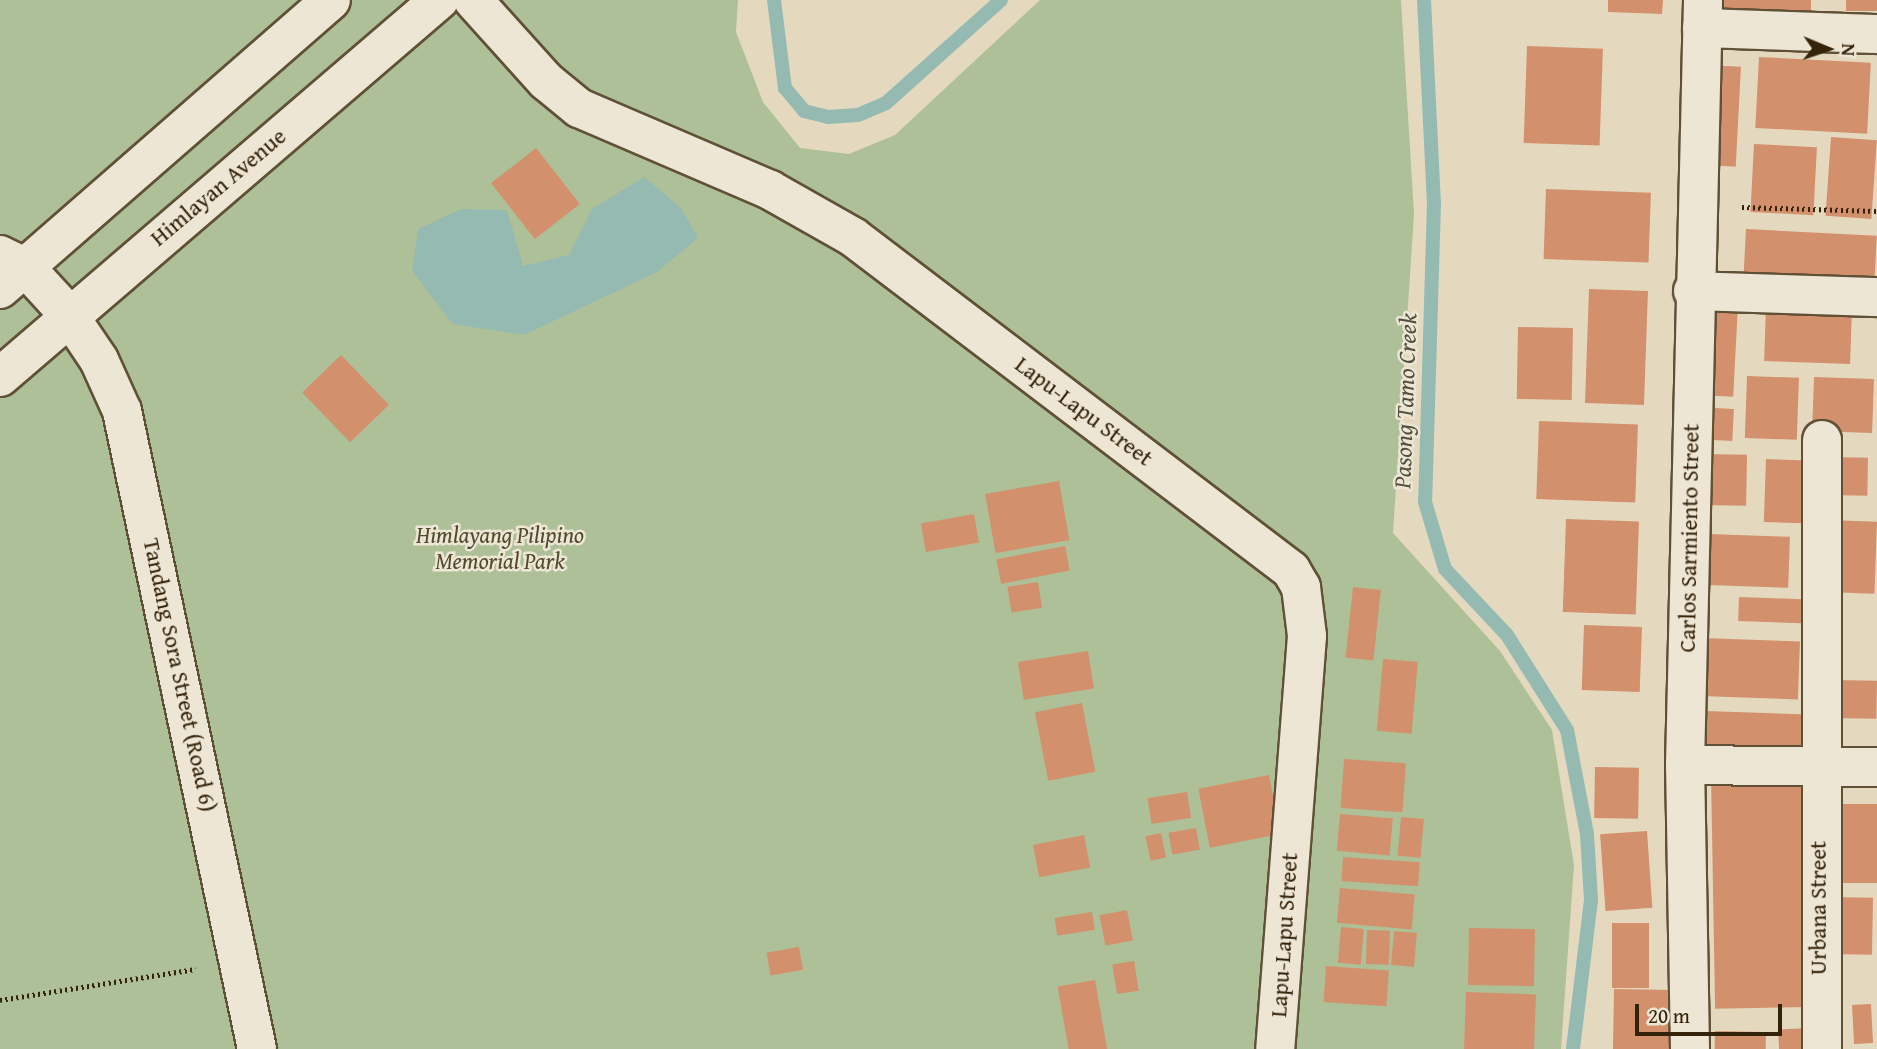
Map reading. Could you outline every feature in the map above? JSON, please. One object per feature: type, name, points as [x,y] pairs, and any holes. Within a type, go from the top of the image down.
[{"type":"street","points":[[8,270],[331,0]]},
{"type":"street","name":"Himlayan Avenue","points":[[0,377],[68,314],[439,0]]},
{"type":"street","name":"Lapu-Lapu Street","points":[[473,0],[546,81],[579,108],[770,190],[843,231],[1291,570],[1301,587],[1307,636],[1275,1049]]},
{"type":"street","points":[[1702,14],[1877,34]]},
{"type":"street","name":"Carlos Sarmiento Street","points":[[1690,1049],[1685,765],[1693,291],[1702,14]]},
{"type":"street","name":"Tandang Sora Street (Road 6)","points":[[8,270],[68,314],[99,360],[122,411],[257,1049]]},
{"type":"street","points":[[1693,291],[1877,297]]},
{"type":"street","name":"Urbana Street","points":[[1822,440],[1818,767],[1822,1049]]},
{"type":"street","points":[[1685,765],[1877,767]]},
{"type":"path","points":[[1739,207],[1877,211]]},
{"type":"path","points":[[0,1000],[240,962]]},
{"type":"green space","name":"Himlayang Pilipino Memorial Park","points":[[0,0],[738,0],[736,32],[763,102],[800,148],[849,154],[895,135],[1040,0],[1401,0],[1414,214],[1393,533],[1500,651],[1552,730],[1574,865],[1561,1049],[0,1049]]},
{"type":"water","points":[[644,177],[681,208],[698,238],[657,272],[524,335],[453,324],[412,271],[418,229],[461,209],[507,210],[523,266],[569,255],[592,209]]},
{"type":"building","points":[[1608,0],[1663,0],[1662,14],[1608,12]]},
{"type":"building","points":[[1724,0],[1811,0],[1811,13],[1723,10]]},
{"type":"building","points":[[1846,0],[1877,0],[1877,11],[1846,11]]},
{"type":"building","points":[[1527,46],[1603,49],[1600,146],[1524,143]]},
{"type":"building","points":[[1759,57],[1871,63],[1867,134],[1755,128]]},
{"type":"building","points":[[1706,65],[1741,67],[1736,167],[1701,165]]},
{"type":"building","points":[[1831,137],[1877,140],[1871,219],[1825,216]]},
{"type":"building","points":[[1754,144],[1817,147],[1813,215],[1750,212]]},
{"type":"building","points":[[536,148],[580,204],[535,239],[491,183]]},
{"type":"building","points":[[1546,189],[1651,193],[1648,263],[1544,259]]},
{"type":"building","points":[[1746,229],[1877,236],[1874,292],[1743,285]]},
{"type":"building","points":[[1589,289],[1648,291],[1644,405],[1585,403]]},
{"type":"building","points":[[1701,304],[1738,306],[1733,397],[1696,395]]},
{"type":"building","points":[[1766,307],[1852,310],[1850,364],[1764,361]]},
{"type":"building","points":[[1518,327],[1573,328],[1572,400],[1517,399]]},
{"type":"building","points":[[341,355],[389,405],[350,442],[302,393]]},
{"type":"building","points":[[1747,376],[1799,378],[1797,440],[1745,438]]},
{"type":"building","points":[[1814,377],[1874,379],[1872,433],[1812,431]]},
{"type":"building","points":[[1696,407],[1734,409],[1732,441],[1694,439]]},
{"type":"building","points":[[1539,421],[1638,424],[1635,502],[1536,499]]},
{"type":"building","points":[[1702,454],[1747,455],[1746,506],[1701,505]]},
{"type":"building","points":[[1829,457],[1868,458],[1867,496],[1828,495]]},
{"type":"building","points":[[1766,459],[1813,461],[1811,524],[1764,522]]},
{"type":"building","points":[[1059,481],[1069,540],[996,553],[985,494]]},
{"type":"building","points":[[974,514],[979,543],[926,552],[921,523]]},
{"type":"building","points":[[1566,519],[1639,522],[1636,614],[1563,612]]},
{"type":"building","points":[[1828,520],[1877,522],[1874,594],[1825,592]]},
{"type":"building","points":[[1708,534],[1790,537],[1788,588],[1706,585]]},
{"type":"building","points":[[1065,546],[1070,571],[1001,584],[996,559]]},
{"type":"building","points":[[1038,582],[1042,608],[1011,613],[1007,587]]},
{"type":"building","points":[[1353,587],[1381,590],[1373,661],[1346,658]]},
{"type":"building","points":[[1739,597],[1802,599],[1801,623],[1738,621]]},
{"type":"building","points":[[1584,625],[1642,627],[1640,692],[1582,690]]},
{"type":"building","points":[[1702,638],[1800,641],[1798,699],[1700,696]]},
{"type":"building","points":[[1088,651],[1094,689],[1024,700],[1018,662]]},
{"type":"building","points":[[1383,659],[1418,662],[1412,734],[1377,731]]},
{"type":"building","points":[[1831,680],[1877,681],[1876,719],[1830,718]]},
{"type":"building","points":[[1082,703],[1095,772],[1048,781],[1035,712]]},
{"type":"building","points":[[1705,711],[1807,715],[1805,758],[1703,754]]},
{"type":"building","points":[[1344,759],[1406,763],[1402,812],[1341,808]]},
{"type":"building","points":[[1595,767],[1639,768],[1638,819],[1594,818]]},
{"type":"building","points":[[1809,773],[1813,1007],[1715,1009],[1711,775]]},
{"type":"building","points":[[1269,775],[1280,834],[1210,848],[1198,789]]},
{"type":"building","points":[[1187,792],[1191,818],[1152,824],[1147,798]]},
{"type":"building","points":[[1829,804],[1877,804],[1877,883],[1829,883]]},
{"type":"building","points":[[1340,814],[1393,819],[1390,855],[1337,851]]},
{"type":"building","points":[[1401,817],[1424,819],[1421,858],[1398,856]]},
{"type":"building","points":[[1196,828],[1200,850],[1172,855],[1168,833]]},
{"type":"building","points":[[1647,831],[1652,908],[1605,911],[1600,834]]},
{"type":"building","points":[[1161,833],[1166,857],[1151,861],[1145,836]]},
{"type":"building","points":[[1084,835],[1090,867],[1039,877],[1033,845]]},
{"type":"building","points":[[1343,857],[1420,862],[1418,886],[1341,881]]},
{"type":"building","points":[[1340,888],[1415,895],[1412,929],[1337,923]]},
{"type":"building","points":[[1831,897],[1873,898],[1872,955],[1830,954]]},
{"type":"building","points":[[1127,910],[1133,940],[1105,946],[1100,915]]},
{"type":"building","points":[[1092,912],[1095,930],[1057,936],[1054,918]]},
{"type":"building","points":[[1612,923],[1649,923],[1649,988],[1612,988]]},
{"type":"building","points":[[1341,927],[1364,929],[1361,965],[1338,963]]},
{"type":"building","points":[[1469,928],[1535,929],[1534,986],[1468,985]]},
{"type":"building","points":[[1367,930],[1390,931],[1389,965],[1366,964]]},
{"type":"building","points":[[1394,931],[1417,933],[1414,967],[1391,965]]},
{"type":"building","points":[[799,947],[803,970],[770,975],[767,953]]},
{"type":"building","points":[[1134,961],[1139,991],[1117,994],[1112,964]]},
{"type":"building","points":[[1326,966],[1389,970],[1386,1006],[1323,1002]]},
{"type":"building","points":[[1095,980],[1107,1049],[1069,1049],[1058,987]]},
{"type":"building","points":[[1614,989],[1674,990],[1673,1049],[1613,1049]]},
{"type":"building","points":[[1466,992],[1536,994],[1534,1049],[1464,1049]]},
{"type":"building","points":[[1871,1004],[1873,1043],[1854,1044],[1852,1005]]},
{"type":"building","points":[[1809,1028],[1810,1049],[1779,1049],[1778,1030]]},
{"type":"building","points":[[1715,1031],[1766,1032],[1766,1049],[1715,1049]]},
{"type":"waterway","name":"Pasong Tamo Creek","points":[[774,0],[785,88],[804,111],[828,117],[858,115],[886,103],[1001,0]]},
{"type":"waterway","name":"Pasong Tamo Creek","points":[[1424,0],[1434,203],[1425,502],[1445,569],[1507,635],[1567,730],[1587,834],[1591,900],[1573,1049]]}]
